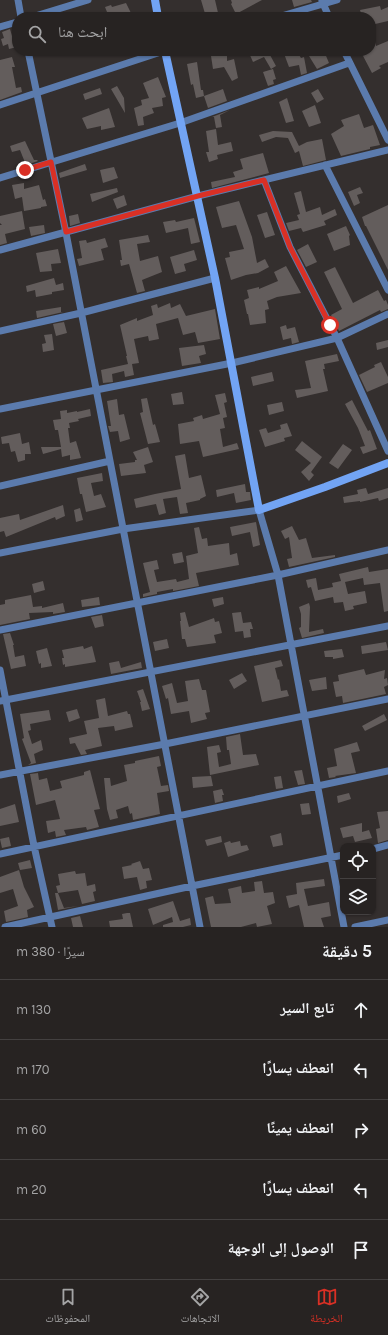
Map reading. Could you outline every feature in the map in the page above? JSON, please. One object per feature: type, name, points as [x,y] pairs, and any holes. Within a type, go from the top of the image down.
[{"type":"main road","points":[[155,0],[157,12]]},
{"type":"main road","points":[[166,56],[215,278],[259,510],[388,463]]},
{"type":"street","points":[[18,0],[20,12]]},
{"type":"street","points":[[48,12],[88,0]]},
{"type":"street","points":[[293,12],[323,2],[337,0]]},
{"type":"street","points":[[323,2],[327,12]]},
{"type":"street","points":[[0,27],[12,23]]},
{"type":"street","points":[[29,56],[66,232],[200,927]]},
{"type":"street","points":[[0,106],[150,56]]},
{"type":"street","points":[[346,56],[388,140]]},
{"type":"street","points":[[0,178],[180,123],[349,63]]},
{"type":"street","points":[[0,250],[198,196],[388,150]]},
{"type":"street","points":[[325,166],[388,290]]},
{"type":"street","points":[[264,180],[290,247],[337,338],[388,451]]},
{"type":"street","points":[[0,331],[215,278]]},
{"type":"street","points":[[0,409],[232,363],[337,338],[388,314]]},
{"type":"street","points":[[0,486],[110,461]]},
{"type":"street","points":[[0,553],[123,529],[259,510],[278,574],[344,927]]},
{"type":"street","points":[[0,630],[278,574],[388,550]]},
{"type":"street","points":[[3,701],[388,626]]},
{"type":"street","points":[[0,670],[3,701],[52,927]]},
{"type":"street","points":[[0,775],[165,744],[388,699]]},
{"type":"street","points":[[0,854],[388,771]]},
{"type":"street","points":[[376,848],[388,845]]},
{"type":"street","points":[[5,927],[192,886],[340,856]]},
{"type":"street","points":[[355,927],[388,920]]},
{"type":"building","points":[[201,0],[215,0],[218,12],[205,12]]},
{"type":"building","points":[[231,0],[262,0],[240,12],[235,12],[231,4]]},
{"type":"building","points":[[292,0],[311,0],[312,2],[294,7]]},
{"type":"building","points":[[126,3],[130,12],[107,12],[105,7],[111,5],[112,7]]},
{"type":"building","points":[[380,6],[381,10],[388,7],[388,21],[376,24],[376,12],[361,12],[360,10]]},
{"type":"building","points":[[10,29],[12,36],[12,48],[9,49],[8,44],[3,46],[1,39],[4,38],[2,32]]},
{"type":"building","points":[[388,41],[388,62],[379,66],[381,68],[372,73],[363,56],[376,56],[376,46]]},
{"type":"building","points":[[211,56],[227,56],[227,61],[234,59],[238,78],[232,81],[224,67],[213,69]]},
{"type":"building","points":[[250,56],[271,56],[276,66],[271,69],[264,57],[253,62]]},
{"type":"building","points":[[285,56],[304,57],[307,73],[301,75],[299,65],[289,67]]},
{"type":"building","points":[[309,56],[326,56],[329,63],[317,69]]},
{"type":"building","points":[[12,57],[15,67],[12,67],[16,88],[21,87],[22,92],[0,100],[0,60]]},
{"type":"building","points":[[197,62],[201,90],[203,90],[204,96],[196,98],[193,84],[191,85],[187,64]]},
{"type":"building","points":[[273,69],[276,79],[273,80],[274,84],[268,86],[263,72]]},
{"type":"building","points":[[158,77],[166,97],[162,98],[163,106],[152,108],[154,113],[143,117],[144,125],[138,126],[134,108],[142,105],[141,100],[149,98],[143,83]]},
{"type":"building","points":[[117,86],[124,98],[125,113],[111,89]]},
{"type":"building","points":[[100,88],[102,94],[85,100],[83,94]]},
{"type":"building","points":[[223,89],[227,101],[208,108],[204,96]]},
{"type":"building","points":[[318,89],[324,99],[317,103],[311,93]]},
{"type":"building","points":[[287,98],[294,121],[286,123],[279,102]]},
{"type":"building","points":[[315,105],[321,123],[309,127],[302,111]]},
{"type":"building","points":[[109,108],[115,127],[101,130],[101,126],[87,129],[82,118]]},
{"type":"building","points":[[230,110],[220,115],[222,127],[216,128],[214,117],[212,117]]},
{"type":"building","points":[[359,114],[364,128],[373,125],[380,145],[341,156],[331,134],[344,126],[341,120]]},
{"type":"building","points":[[216,129],[218,145],[231,142],[233,151],[217,155],[218,159],[209,162],[206,152],[209,152],[206,131]]},
{"type":"building","points":[[273,131],[292,132],[299,146],[307,142],[322,139],[326,160],[303,166],[299,151],[295,153],[288,138],[276,137],[262,142],[259,135]]},
{"type":"building","points":[[25,141],[34,160],[38,161],[26,165],[20,150],[12,152],[10,146]]},
{"type":"building","points":[[263,153],[269,173],[212,188],[211,182],[235,177],[233,172],[243,169],[240,159]]},
{"type":"building","points":[[85,164],[87,170],[60,178],[59,173]]},
{"type":"building","points":[[114,167],[118,178],[103,183],[100,170]]},
{"type":"building","points":[[24,183],[24,189],[39,185],[43,200],[45,199],[47,206],[24,211],[22,197],[15,199],[12,185]]},
{"type":"building","points":[[360,187],[363,193],[357,195],[360,203],[354,206],[348,192]]},
{"type":"building","points":[[117,188],[118,192],[92,202],[90,194]]},
{"type":"building","points":[[301,191],[306,212],[320,207],[322,215],[335,209],[337,215],[324,221],[326,225],[303,232],[301,228],[289,231],[286,223],[299,220],[297,215],[300,214],[294,193]]},
{"type":"building","points":[[124,195],[127,205],[117,209],[113,199]]},
{"type":"building","points":[[239,201],[252,237],[257,263],[265,259],[269,267],[258,273],[231,280],[225,258],[230,257],[229,252],[244,249],[236,225],[222,228],[216,207]]},
{"type":"building","points":[[388,205],[388,270],[365,226],[362,217]]},
{"type":"building","points":[[22,211],[25,229],[5,234],[7,243],[0,245],[0,225],[2,225],[0,223],[0,216]]},
{"type":"building","points":[[267,212],[275,235],[265,238],[257,215]]},
{"type":"building","points":[[78,214],[80,223],[70,226],[69,216]]},
{"type":"building","points":[[194,218],[200,242],[191,244],[188,228],[166,233],[163,222],[175,220],[176,222]]},
{"type":"building","points":[[44,225],[45,233],[31,236],[29,227]]},
{"type":"building","points":[[346,226],[350,235],[350,245],[334,251],[327,234]]},
{"type":"building","points":[[148,235],[150,242],[137,244],[140,261],[158,256],[162,272],[142,280],[145,291],[137,293],[129,264],[121,266],[120,260],[122,260],[119,240]]},
{"type":"building","points":[[105,238],[108,247],[101,249],[104,260],[79,266],[77,259],[82,258],[79,241],[86,240],[87,243]]},
{"type":"building","points":[[308,244],[317,262],[306,267],[297,250]]},
{"type":"building","points":[[58,249],[61,263],[51,264],[52,271],[40,272],[36,253]]},
{"type":"building","points":[[194,250],[197,260],[184,264],[186,271],[175,274],[170,257]]},
{"type":"building","points":[[286,266],[301,293],[277,297],[267,301],[269,309],[265,310],[266,323],[250,325],[244,300],[249,298],[247,290],[259,287],[259,289],[278,281],[274,272]]},
{"type":"building","points":[[335,267],[353,303],[378,290],[384,301],[386,300],[388,309],[381,312],[380,310],[339,331],[331,315],[342,309],[324,272]]},
{"type":"building","points":[[54,278],[56,285],[63,283],[64,290],[36,297],[35,290],[27,292],[26,286]]},
{"type":"building","points":[[170,303],[171,308],[180,304],[186,316],[215,309],[220,339],[198,343],[195,332],[183,335],[178,318],[156,324],[159,339],[149,341],[148,336],[134,339],[139,363],[132,364],[134,375],[125,377],[124,371],[112,374],[113,382],[103,383],[101,370],[128,364],[120,325],[137,318],[137,321],[153,315],[151,306],[157,304],[158,308]]},
{"type":"building","points":[[61,307],[61,312],[63,312],[37,318],[36,311]]},
{"type":"building","points":[[64,322],[67,333],[56,336],[53,324]]},
{"type":"building","points":[[286,325],[287,329],[295,327],[299,342],[292,344],[291,338],[283,340],[280,327]]},
{"type":"building","points":[[52,334],[54,350],[43,352],[42,344],[46,343],[44,335]]},
{"type":"building","points":[[388,340],[388,347],[377,350],[376,343]]},
{"type":"building","points":[[204,345],[206,354],[199,356],[201,363],[182,366],[179,348]]},
{"type":"building","points":[[337,354],[339,361],[324,364],[325,369],[323,369],[328,391],[297,398],[295,390],[311,388],[305,361]]},
{"type":"building","points":[[381,362],[388,377],[388,383],[367,392],[359,375],[375,367],[374,365]]},
{"type":"building","points":[[272,372],[274,381],[253,386],[251,377]]},
{"type":"building","points":[[182,392],[184,404],[173,405],[171,394]]},
{"type":"building","points":[[225,393],[227,402],[224,403],[227,417],[223,418],[225,428],[220,429],[223,447],[237,443],[239,449],[203,457],[199,441],[180,444],[178,424],[194,421],[193,418],[202,415],[203,419],[220,414],[215,395]]},
{"type":"building","points":[[147,398],[153,425],[155,424],[160,442],[148,444],[140,413],[143,412],[141,399]]},
{"type":"building","points":[[117,399],[119,415],[124,414],[130,439],[120,442],[118,431],[110,432],[108,426],[111,426],[107,401]]},
{"type":"building","points":[[352,400],[368,431],[370,430],[377,449],[363,454],[360,447],[365,446],[358,428],[345,404]]},
{"type":"building","points":[[282,402],[284,411],[269,415],[267,405]]},
{"type":"building","points":[[90,409],[91,416],[69,423],[70,428],[68,428],[70,443],[76,441],[81,458],[70,460],[70,455],[62,457],[61,449],[43,454],[41,447],[61,447],[58,430],[55,430],[53,420],[61,419],[60,411],[67,410],[67,413]]},
{"type":"building","points":[[287,423],[292,436],[284,438],[285,441],[265,447],[259,430],[266,428],[268,433],[281,429],[280,425]]},
{"type":"building","points":[[20,433],[22,444],[29,442],[31,454],[25,454],[25,460],[18,462],[15,451],[11,452],[9,443],[2,444],[1,437]]},
{"type":"building","points":[[302,441],[322,457],[311,472],[314,475],[309,481],[301,472],[311,463],[295,450]]},
{"type":"building","points":[[343,444],[352,450],[338,469],[329,463]]},
{"type":"building","points":[[148,447],[153,462],[144,465],[146,473],[121,476],[119,464],[135,462],[135,460],[137,460],[133,452]]},
{"type":"building","points":[[185,454],[189,478],[201,475],[206,496],[200,500],[186,503],[188,513],[180,514],[177,497],[163,499],[166,513],[159,515],[156,504],[136,508],[134,499],[181,489],[175,456]]},
{"type":"building","points":[[102,473],[103,481],[91,483],[94,496],[101,494],[106,507],[86,512],[77,478]]},
{"type":"building","points":[[245,484],[246,492],[250,492],[251,500],[236,503],[234,493],[217,497],[216,490]]},
{"type":"building","points":[[366,488],[368,494],[388,488],[388,498],[379,501],[378,498],[360,502],[344,503],[343,497],[358,494],[357,490]]},
{"type":"building","points":[[63,505],[65,516],[56,520],[55,517],[6,537],[4,531],[0,532],[0,518],[19,514],[20,520]]},
{"type":"building","points":[[80,508],[83,520],[76,522],[74,510]]},
{"type":"building","points":[[256,522],[260,545],[253,547],[250,532],[232,536],[230,527]]},
{"type":"building","points":[[292,526],[299,540],[306,538],[312,558],[335,555],[335,557],[289,567],[287,559],[292,558],[289,537],[285,539],[281,531]]},
{"type":"building","points":[[199,527],[202,539],[207,538],[208,546],[229,543],[230,555],[237,553],[239,565],[196,573],[199,586],[173,591],[173,589],[157,592],[157,594],[143,597],[143,594],[150,592],[143,563],[157,560],[159,569],[154,570],[157,582],[176,579],[177,582],[189,579],[186,556],[198,553],[194,528]]},
{"type":"building","points":[[182,552],[184,562],[174,564],[172,554]]},
{"type":"building","points":[[368,567],[369,572],[388,569],[388,611],[384,612],[380,583],[364,585],[363,578],[345,582],[348,594],[365,591],[367,603],[353,606],[354,609],[345,611],[343,602],[334,603],[333,597],[315,601],[311,587],[308,588],[306,580],[316,578],[318,590],[333,587],[332,583],[341,581],[339,574]]},
{"type":"building","points":[[43,581],[45,590],[34,593],[32,584]]},
{"type":"building","points":[[31,595],[33,607],[42,606],[42,608],[63,603],[65,612],[53,614],[53,612],[29,613],[30,619],[0,625],[0,605],[5,604],[5,600]]},
{"type":"building","points":[[99,597],[100,605],[82,607],[81,600]]},
{"type":"building","points":[[223,597],[224,604],[214,607],[212,599]]},
{"type":"building","points":[[309,603],[309,632],[323,629],[324,633],[302,638],[299,628],[301,627],[301,614],[299,607]]},
{"type":"building","points":[[185,612],[189,627],[214,618],[215,622],[219,621],[222,633],[214,635],[216,643],[187,647],[185,639],[182,639],[180,621],[180,613]]},
{"type":"building","points":[[241,612],[243,623],[251,622],[253,629],[250,629],[251,637],[244,638],[243,631],[235,632],[232,613]]},
{"type":"building","points":[[102,615],[104,626],[95,628],[91,617]]},
{"type":"building","points":[[10,633],[14,645],[15,657],[24,655],[26,666],[11,669],[3,634]]},
{"type":"building","points":[[167,639],[169,648],[155,651],[153,642]]},
{"type":"building","points":[[386,642],[388,650],[362,654],[361,646]]},
{"type":"building","points":[[83,646],[84,649],[92,646],[96,662],[65,667],[65,664],[63,665],[62,658],[64,658],[62,650]]},
{"type":"building","points":[[47,648],[52,666],[41,668],[41,663],[39,664],[36,651]]},
{"type":"building","points":[[342,649],[344,657],[333,659],[333,657],[325,657],[324,651]]},
{"type":"building","points":[[281,660],[283,666],[275,668],[281,691],[287,690],[289,696],[262,702],[254,666]]},
{"type":"building","points":[[119,661],[121,668],[141,662],[142,668],[111,674],[109,663]]},
{"type":"building","points":[[364,669],[366,675],[385,670],[384,679],[387,678],[388,685],[384,687],[386,694],[343,703],[342,696],[336,697],[333,682],[339,681],[338,675]]},
{"type":"building","points":[[242,673],[247,681],[234,689],[229,680]]},
{"type":"building","points":[[326,677],[327,689],[312,691],[309,680]]},
{"type":"building","points":[[199,679],[202,690],[206,690],[210,712],[205,713],[207,719],[191,723],[189,711],[171,714],[168,698],[166,699],[162,686],[172,683],[177,703],[188,701],[185,681]]},
{"type":"building","points":[[143,689],[150,709],[142,711],[141,702],[137,691]]},
{"type":"building","points":[[105,698],[108,716],[127,711],[128,714],[130,714],[133,727],[115,731],[114,726],[98,728],[102,746],[85,750],[87,754],[81,755],[75,743],[70,744],[69,738],[87,734],[84,721],[99,718],[96,700]]},
{"type":"building","points":[[77,709],[80,718],[69,722],[66,712]]},
{"type":"building","points":[[49,710],[51,720],[30,724],[31,730],[28,731],[32,744],[41,740],[43,750],[34,754],[36,763],[28,765],[31,763],[22,739],[24,738],[20,714]]},
{"type":"building","points":[[384,714],[387,720],[365,731],[362,726]]},
{"type":"building","points":[[240,734],[243,755],[256,754],[259,765],[210,775],[207,747],[219,745],[221,752],[217,753],[219,767],[231,764],[229,750],[227,750],[226,737]]},
{"type":"building","points":[[357,742],[360,751],[351,753],[356,773],[329,778],[327,768],[337,766],[334,749]]},
{"type":"building","points":[[159,756],[161,766],[157,767],[161,786],[168,785],[169,791],[157,793],[160,814],[133,820],[132,813],[130,814],[128,806],[116,810],[118,818],[110,820],[107,809],[104,778],[110,778],[111,786],[127,781],[124,765]]},
{"type":"building","points":[[90,770],[100,809],[94,810],[99,827],[87,830],[86,827],[64,830],[66,835],[56,837],[55,831],[48,833],[46,821],[60,819],[55,800],[36,805],[30,774],[38,773],[39,780],[47,778],[50,791],[62,788],[60,781],[84,775],[84,772]]},
{"type":"building","points":[[302,770],[305,784],[298,785],[294,771]]},
{"type":"building","points":[[211,776],[213,786],[193,788],[192,777]]},
{"type":"building","points":[[281,776],[283,788],[276,789],[274,777]]},
{"type":"building","points":[[222,789],[224,795],[222,795],[223,801],[215,803],[213,791]]},
{"type":"building","points":[[349,793],[351,799],[338,803],[337,796]]},
{"type":"building","points":[[309,803],[311,814],[302,815],[300,804]]},
{"type":"building","points":[[15,804],[19,822],[0,826],[0,809]]},
{"type":"building","points":[[388,811],[388,840],[378,843],[376,829],[380,828],[377,812]]},
{"type":"building","points":[[362,823],[362,832],[369,830],[372,838],[355,842],[353,836],[343,838],[340,828]]},
{"type":"building","points":[[281,833],[283,845],[273,847],[270,836]]},
{"type":"building","points":[[221,836],[222,842],[207,846],[205,840]]},
{"type":"building","points":[[9,837],[11,846],[2,848],[0,839]]},
{"type":"building","points":[[230,841],[231,843],[240,841],[241,846],[247,845],[249,850],[228,857],[224,843]]},
{"type":"building","points":[[30,860],[32,868],[20,870],[18,863]]},
{"type":"building","points":[[140,861],[143,869],[149,868],[152,880],[146,881],[147,888],[140,890],[137,877],[124,879],[122,867],[132,865],[131,864]]},
{"type":"building","points":[[19,870],[24,887],[34,907],[27,910],[28,917],[6,922],[4,911],[18,906],[13,889],[0,893],[0,877]]},
{"type":"building","points":[[75,871],[76,874],[85,873],[87,886],[95,884],[96,891],[93,892],[95,901],[82,904],[78,890],[58,893],[56,886],[60,885],[58,874]]},
{"type":"building","points":[[324,879],[325,886],[304,889],[308,906],[329,902],[331,916],[321,918],[324,927],[304,927],[299,905],[289,908],[286,896],[297,894],[296,883]]},
{"type":"building","points":[[262,881],[264,893],[273,892],[275,903],[267,906],[272,924],[257,927],[256,923],[241,927],[211,927],[205,898],[213,896],[215,904],[231,903],[228,889],[241,886],[242,893],[255,891],[254,882]]},
{"type":"building","points":[[55,893],[58,893],[64,908],[78,906],[58,910]]},
{"type":"building","points":[[173,901],[180,921],[190,918],[191,925],[183,927],[163,927],[163,925],[173,922],[172,917],[153,925],[148,909]]},
{"type":"building","points":[[130,913],[133,927],[110,927],[109,921],[123,919],[122,914]]},
{"type":"building","points":[[80,916],[83,927],[73,927],[71,918]]},
{"type":"route","points":[[25,170],[51,162],[66,232],[198,196],[264,180],[290,247],[330,325]]}]
